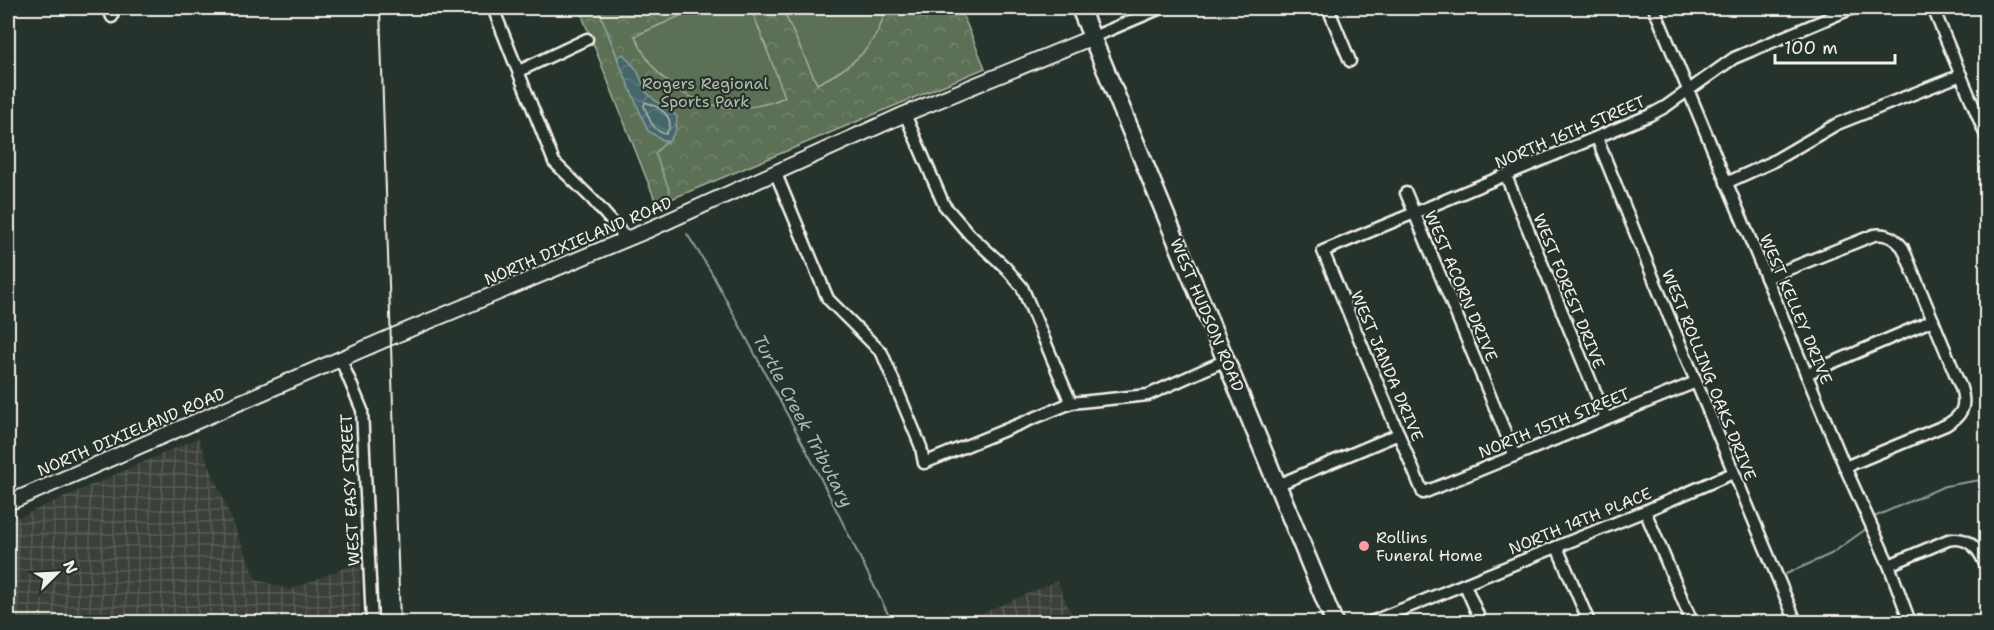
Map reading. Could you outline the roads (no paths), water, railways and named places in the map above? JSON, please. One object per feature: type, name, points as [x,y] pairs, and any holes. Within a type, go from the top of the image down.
[{"type":"highway","name":"WEST HUDSON ROAD","points":[[1080,8],[1334,622]]},
{"type":"main road","name":"NORTH DIXIELAND ROAD","points":[[8,503],[391,337],[627,239],[776,174],[905,114],[1093,37]]},
{"type":"street","points":[[493,8],[554,162],[592,199],[627,239]]},
{"type":"street","name":"NORTH DIXIELAND ROAD","points":[[1093,37],[1161,8]]},
{"type":"street","points":[[1328,8],[1350,61]]},
{"type":"street","name":"WEST KELLEY DRIVE","points":[[1654,8],[1845,467],[1889,565],[1910,622]]},
{"type":"street","name":"NORTH 16TH STREET","points":[[1323,251],[1657,111],[1729,61],[1852,8]]},
{"type":"street","points":[[1933,8],[1986,136]]},
{"type":"street","points":[[519,71],[587,39]]},
{"type":"street","points":[[1726,183],[1770,163],[1838,124],[1961,75]]},
{"type":"street","points":[[905,114],[944,205],[969,235],[1005,267],[1022,287],[1071,403]]},
{"type":"street","name":"WEST ROLLING OAKS DRIVE","points":[[1597,138],[1796,622]]},
{"type":"street","points":[[776,174],[828,299],[882,353],[921,447],[924,463],[1071,403],[1148,395],[1226,360]]},
{"type":"street","name":"WEST FOREST DRIVE","points":[[1506,176],[1606,418]]},
{"type":"street","name":"WEST ACORN DRIVE","points":[[1406,193],[1515,456]]},
{"type":"street","points":[[1766,278],[1874,234],[1884,234],[1903,248],[1961,388],[1964,398],[1962,412],[1955,420],[1845,467]]},
{"type":"street","name":"WEST JANDA DRIVE","points":[[1323,251],[1423,493]]},
{"type":"street","points":[[1806,374],[1933,320]]},
{"type":"street","name":"WEST EASY STREET","points":[[341,360],[362,410],[372,622]]},
{"type":"street","name":"NORTH 15TH STREET","points":[[1423,493],[1696,382]]},
{"type":"street","points":[[1277,485],[1399,434]]},
{"type":"street","name":"NORTH 14TH PLACE","points":[[1371,622],[1733,473]]},
{"type":"street","points":[[1645,511],[1692,622]]},
{"type":"street","points":[[1889,565],[1948,540],[1957,539],[1966,541],[1978,550],[1986,567]]},
{"type":"street","points":[[1557,547],[1589,622]]},
{"type":"street","points":[[1465,585],[1480,622]]},
{"type":"water","points":[[623,54],[637,70],[646,92],[657,102],[667,106],[677,117],[676,130],[668,143],[648,131],[617,58]]},
{"type":"waterway","name":"Turtle Creek Tributary","points":[[598,8],[618,59]]},
{"type":"waterway","name":"Turtle Creek Tributary","points":[[667,141],[655,153],[670,192]]},
{"type":"waterway","name":"Turtle Creek Tributary","points":[[687,234],[710,270],[811,459],[892,622]]},
{"type":"waterway","points":[[1874,517],[1945,486],[1986,479]]},
{"type":"waterway","points":[[1786,574],[1831,554],[1866,529]]},
{"type":"railway","points":[[380,8],[400,622]]},
{"type":"place","name":"Rollins Funeral Home","points":[[1364,546]]},
{"type":"park label","name":"Rogers Regional Sports Park","points":[[705,92]]}]
